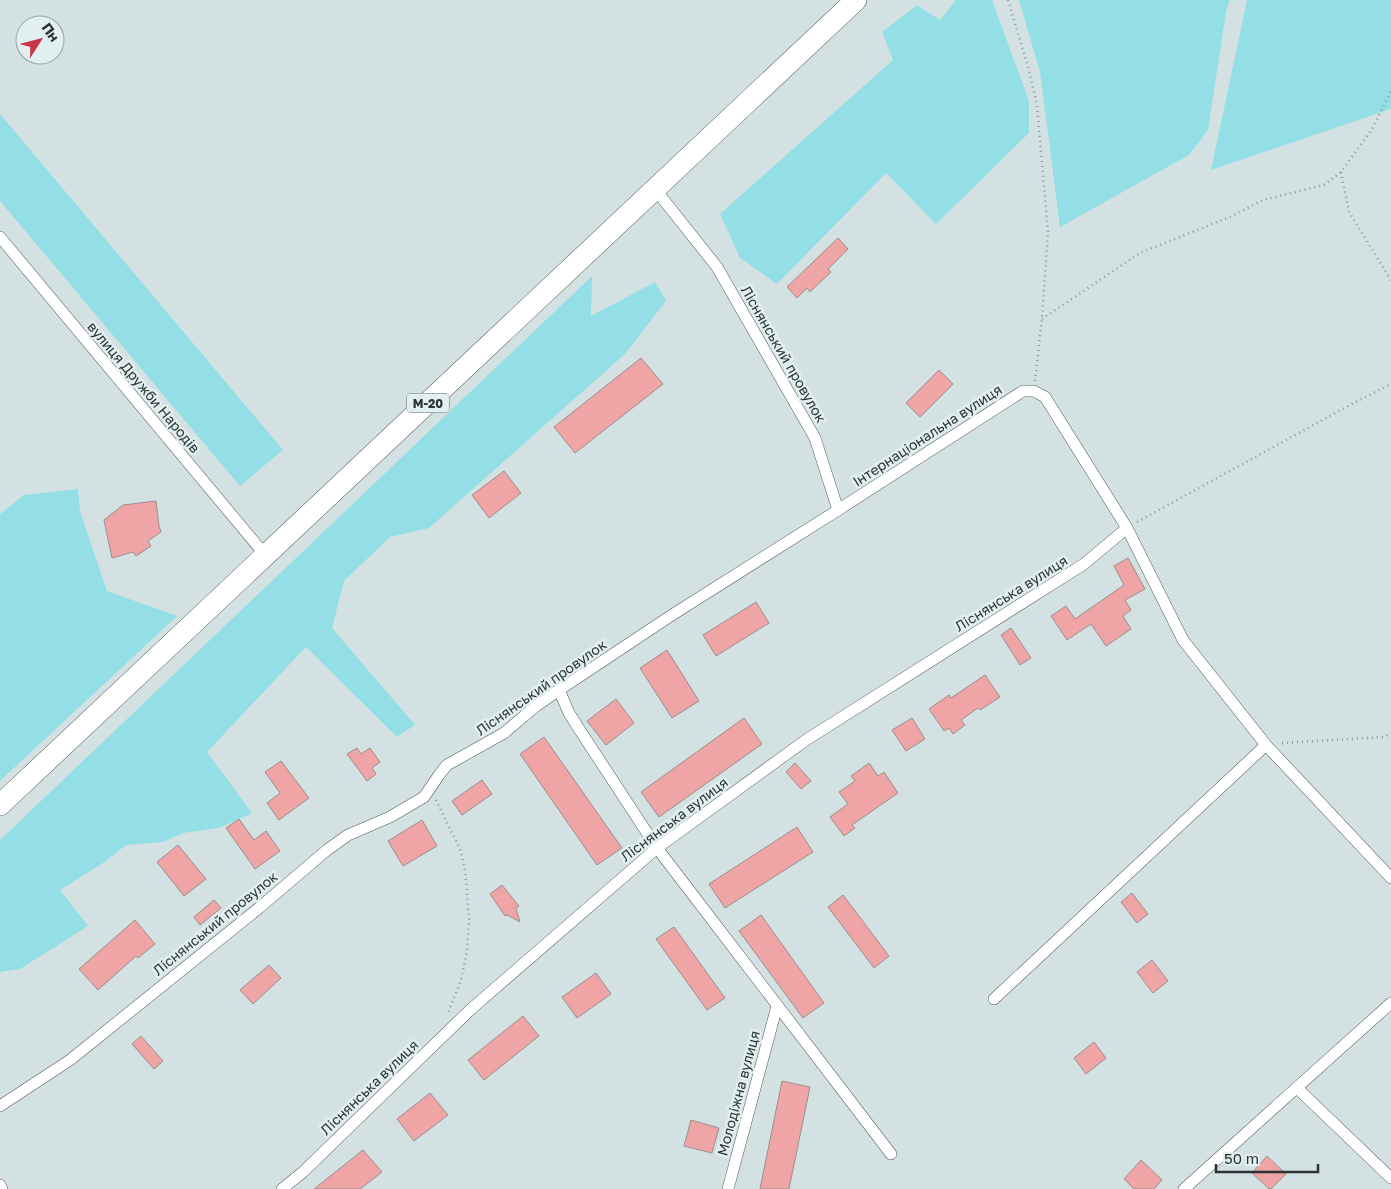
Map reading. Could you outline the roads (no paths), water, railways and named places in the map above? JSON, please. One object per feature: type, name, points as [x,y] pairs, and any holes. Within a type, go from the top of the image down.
[{"type":"highway","name":"М-20","points":[[0,805],[856,0]]},
{"type":"street","name":"Ліснянський провулок","points":[[0,1106],[70,1060],[327,850],[348,836],[390,817],[424,797],[447,765],[504,733],[536,706],[559,690],[672,615],[838,510],[815,438],[717,266],[655,189]]},
{"type":"street","name":"вулиця Дружби Народів","points":[[0,237],[266,556]]},
{"type":"street","name":"Інтернаціональна вулиця","points":[[838,510],[1024,391],[1034,391],[1046,397],[1127,528]]},
{"type":"street","points":[[1127,528],[1183,640],[1266,744],[1391,878]]},
{"type":"street","name":"Ліснянська вулиця","points":[[282,1189],[303,1172],[470,1010],[657,848],[806,740],[1084,564],[1127,528]]},
{"type":"street","points":[[559,690],[580,732],[657,848],[891,1154]]},
{"type":"street","points":[[994,999],[1266,744]]},
{"type":"street","points":[[1184,1189],[1391,1003]]},
{"type":"street","name":"Молодіжна вулиця","points":[[728,1189],[776,1006]]},
{"type":"street","points":[[1296,1088],[1391,1178]]},
{"type":"street","points":[[0,1185],[2,1189]]}]
